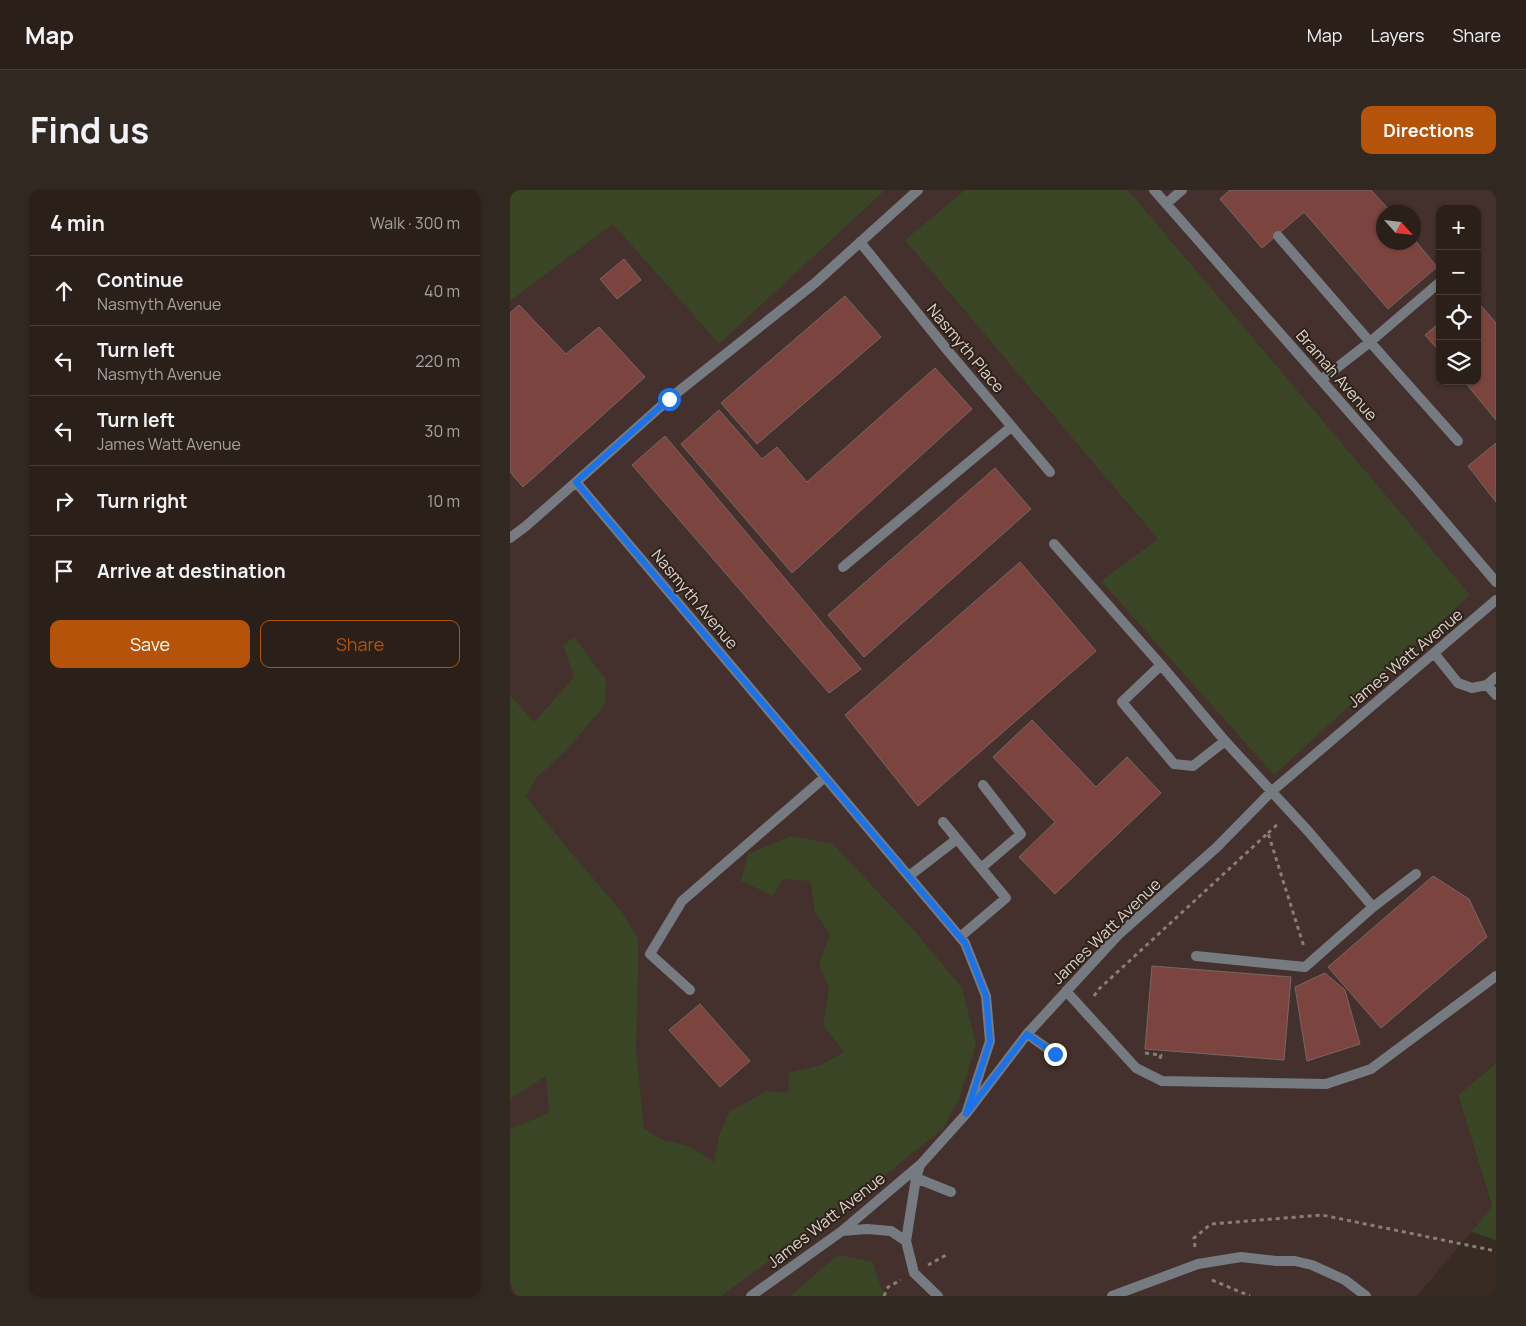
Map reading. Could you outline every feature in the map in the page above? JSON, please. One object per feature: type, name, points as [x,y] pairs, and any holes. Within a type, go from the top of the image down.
[{"type":"lane","points":[[510,538],[669,399],[815,283],[918,190]]},
{"type":"lane","name":"Bramah Avenue","points":[[1154,190],[1322,380],[1496,582]]},
{"type":"lane","points":[[1166,204],[1182,190]]},
{"type":"lane","points":[[1278,236],[1458,441]]},
{"type":"lane","name":"Nasmyth Place","points":[[860,242],[1050,472]]},
{"type":"lane","points":[[1322,380],[1436,285]]},
{"type":"lane","points":[[843,567],[1011,427]]},
{"type":"lane","name":"Nasmyth Avenue","points":[[576,482],[965,943],[986,996],[990,1041],[966,1114]]},
{"type":"lane","points":[[1054,544],[1225,741],[1308,831],[1373,907]]},
{"type":"lane","name":"James Watt Avenue","points":[[751,1296],[842,1230],[920,1164],[966,1114],[1027,1034],[1118,936],[1217,847],[1271,792],[1496,600]]},
{"type":"lane","points":[[1434,653],[1458,683],[1472,688],[1487,685],[1496,677]]},
{"type":"lane","points":[[1161,665],[1122,702],[1174,764],[1193,766],[1225,741]]},
{"type":"lane","points":[[1487,685],[1496,695]]},
{"type":"lane","points":[[690,990],[650,954],[678,907],[682,901],[824,777]]},
{"type":"lane","points":[[981,868],[1021,834],[983,785]]},
{"type":"lane","points":[[943,822],[1006,898],[960,937]]},
{"type":"lane","points":[[909,876],[957,839]]},
{"type":"lane","points":[[1196,956],[1305,967],[1373,907],[1416,874]]},
{"type":"lane","points":[[1066,991],[1136,1068],[1162,1081],[1326,1084],[1371,1069],[1496,976]]},
{"type":"lane","points":[[1027,1034],[1055,1054]]},
{"type":"lane","points":[[920,1164],[906,1241],[914,1273],[938,1296]]},
{"type":"lane","points":[[916,1178],[951,1192]]},
{"type":"lane","points":[[842,1230],[867,1229],[891,1231],[906,1241]]},
{"type":"lane","points":[[1112,1296],[1198,1264],[1241,1257],[1295,1261],[1312,1265],[1337,1275],[1366,1296]]},
{"type":"path","points":[[1250,1296],[1206,1277],[1198,1264],[1194,1238],[1211,1224],[1322,1216],[1496,1250]]},
{"type":"shaded area","points":[[510,190],[1496,190],[1496,1063],[1458,1095],[1492,1207],[1417,1296],[510,1296]]},
{"type":"green space","points":[[510,190],[885,190],[719,344],[613,224],[510,301]]},
{"type":"green space","points":[[965,190],[1128,190],[1470,595],[1274,775],[1101,581],[1158,539],[905,240]]},
{"type":"green space","points":[[574,637],[606,680],[605,704],[567,750],[537,777],[526,796],[567,848],[622,912],[638,938],[636,1049],[644,1128],[662,1140],[689,1146],[714,1162],[720,1132],[730,1111],[767,1091],[788,1093],[789,1073],[821,1065],[844,1052],[823,1025],[829,988],[819,963],[830,935],[814,910],[810,881],[783,879],[773,896],[741,881],[748,854],[791,836],[833,844],[912,928],[962,988],[976,1044],[960,1096],[943,1129],[851,1202],[721,1296],[516,1296],[510,1280],[510,1129],[549,1113],[546,1076],[510,1099],[510,695],[534,722],[574,677],[563,645]]},
{"type":"green space","points":[[1496,1063],[1496,1240],[1471,1232],[1492,1206],[1458,1095]]},
{"type":"green space","points":[[838,1255],[873,1262],[881,1288],[886,1296],[790,1296]]},
{"type":"building","points":[[1230,190],[1371,190],[1385,205],[1376,205],[1376,250],[1421,250],[1421,248],[1436,268],[1388,309],[1304,212],[1262,248],[1220,199]]},
{"type":"building","points":[[624,259],[641,280],[617,299],[600,279]]},
{"type":"building","points":[[845,296],[881,337],[757,444],[721,403]]},
{"type":"building","points":[[519,305],[566,354],[599,327],[645,377],[523,487],[510,472],[510,313]]},
{"type":"building","points":[[1481,306],[1496,323],[1496,420],[1467,385],[1481,385]]},
{"type":"building","points":[[1436,325],[1436,347],[1425,335]]},
{"type":"building","points":[[935,368],[972,409],[792,573],[681,444],[719,410],[762,459],[777,447],[807,482]]},
{"type":"building","points":[[665,436],[861,669],[829,693],[632,465]]},
{"type":"building","points":[[1496,443],[1496,502],[1468,466]]},
{"type":"building","points":[[995,468],[1031,509],[864,657],[828,615]]},
{"type":"building","points":[[1020,562],[1096,651],[918,806],[845,715]]},
{"type":"building","points":[[1032,720],[1096,787],[1127,757],[1161,793],[1055,894],[1019,857],[1055,822],[993,757]]},
{"type":"building","points":[[1433,876],[1469,899],[1487,937],[1381,1028],[1328,967]]},
{"type":"building","points":[[1152,966],[1291,977],[1284,1060],[1145,1049]]},
{"type":"building","points":[[1325,973],[1345,990],[1360,1044],[1307,1061],[1295,987]]},
{"type":"building","points":[[700,1004],[750,1061],[720,1087],[669,1030]]},
{"type":"route","points":[[669,399],[576,482],[965,943],[986,996],[990,1041],[966,1114],[1027,1034],[1055,1054]]}]
